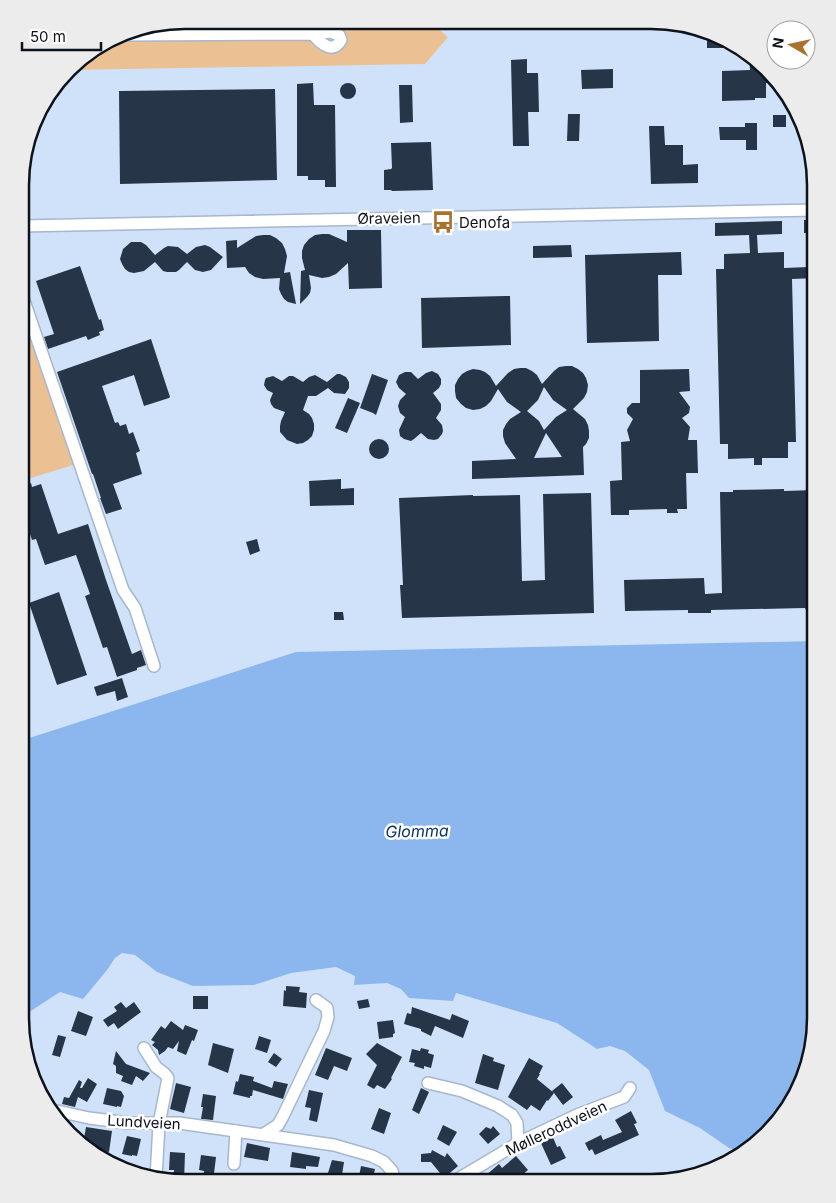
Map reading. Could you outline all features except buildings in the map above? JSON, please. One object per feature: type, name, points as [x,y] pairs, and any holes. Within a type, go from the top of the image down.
[{"type":"street","points":[[142,35],[313,34]]},
{"type":"street","name":"Øraveien","points":[[29,226],[807,210]]},
{"type":"street","points":[[29,315],[123,590],[135,608],[154,666]]},
{"type":"street","points":[[264,1134],[278,1125],[324,1031],[328,1017],[327,1008],[316,1000]]},
{"type":"street","points":[[144,1048],[156,1068],[168,1078],[159,1124],[156,1171]]},
{"type":"street","points":[[428,1083],[462,1090],[498,1106],[512,1115],[516,1123],[518,1143]]},
{"type":"street","name":"Mølleroddveien","points":[[469,1174],[518,1143],[577,1115],[624,1097],[630,1088]]},
{"type":"street","name":"Lundveien","points":[[60,1112],[89,1118],[128,1123],[179,1123],[334,1145],[372,1156],[384,1162],[393,1174]]},
{"type":"street","points":[[234,1164],[236,1131]]},
{"type":"shaded area","points":[[341,29],[438,29],[448,37],[425,64],[79,70],[98,55],[130,39],[308,38],[332,52],[344,47],[345,35]]},
{"type":"shaded area","points":[[29,314],[80,463],[29,479]]},
{"type":"water","name":"Glomma","points":[[807,641],[807,1029],[799,1069],[791,1087],[769,1121],[754,1136],[734,1150],[729,1148],[700,1128],[665,1111],[649,1070],[625,1051],[610,1046],[597,1049],[557,1023],[456,993],[453,1001],[409,998],[401,989],[387,983],[354,985],[355,976],[336,967],[291,973],[254,985],[193,986],[157,972],[135,955],[122,953],[115,958],[83,999],[60,992],[29,1012],[29,738],[296,652]]},
{"type":"place","name":"Denofa","points":[[443,222]]}]
